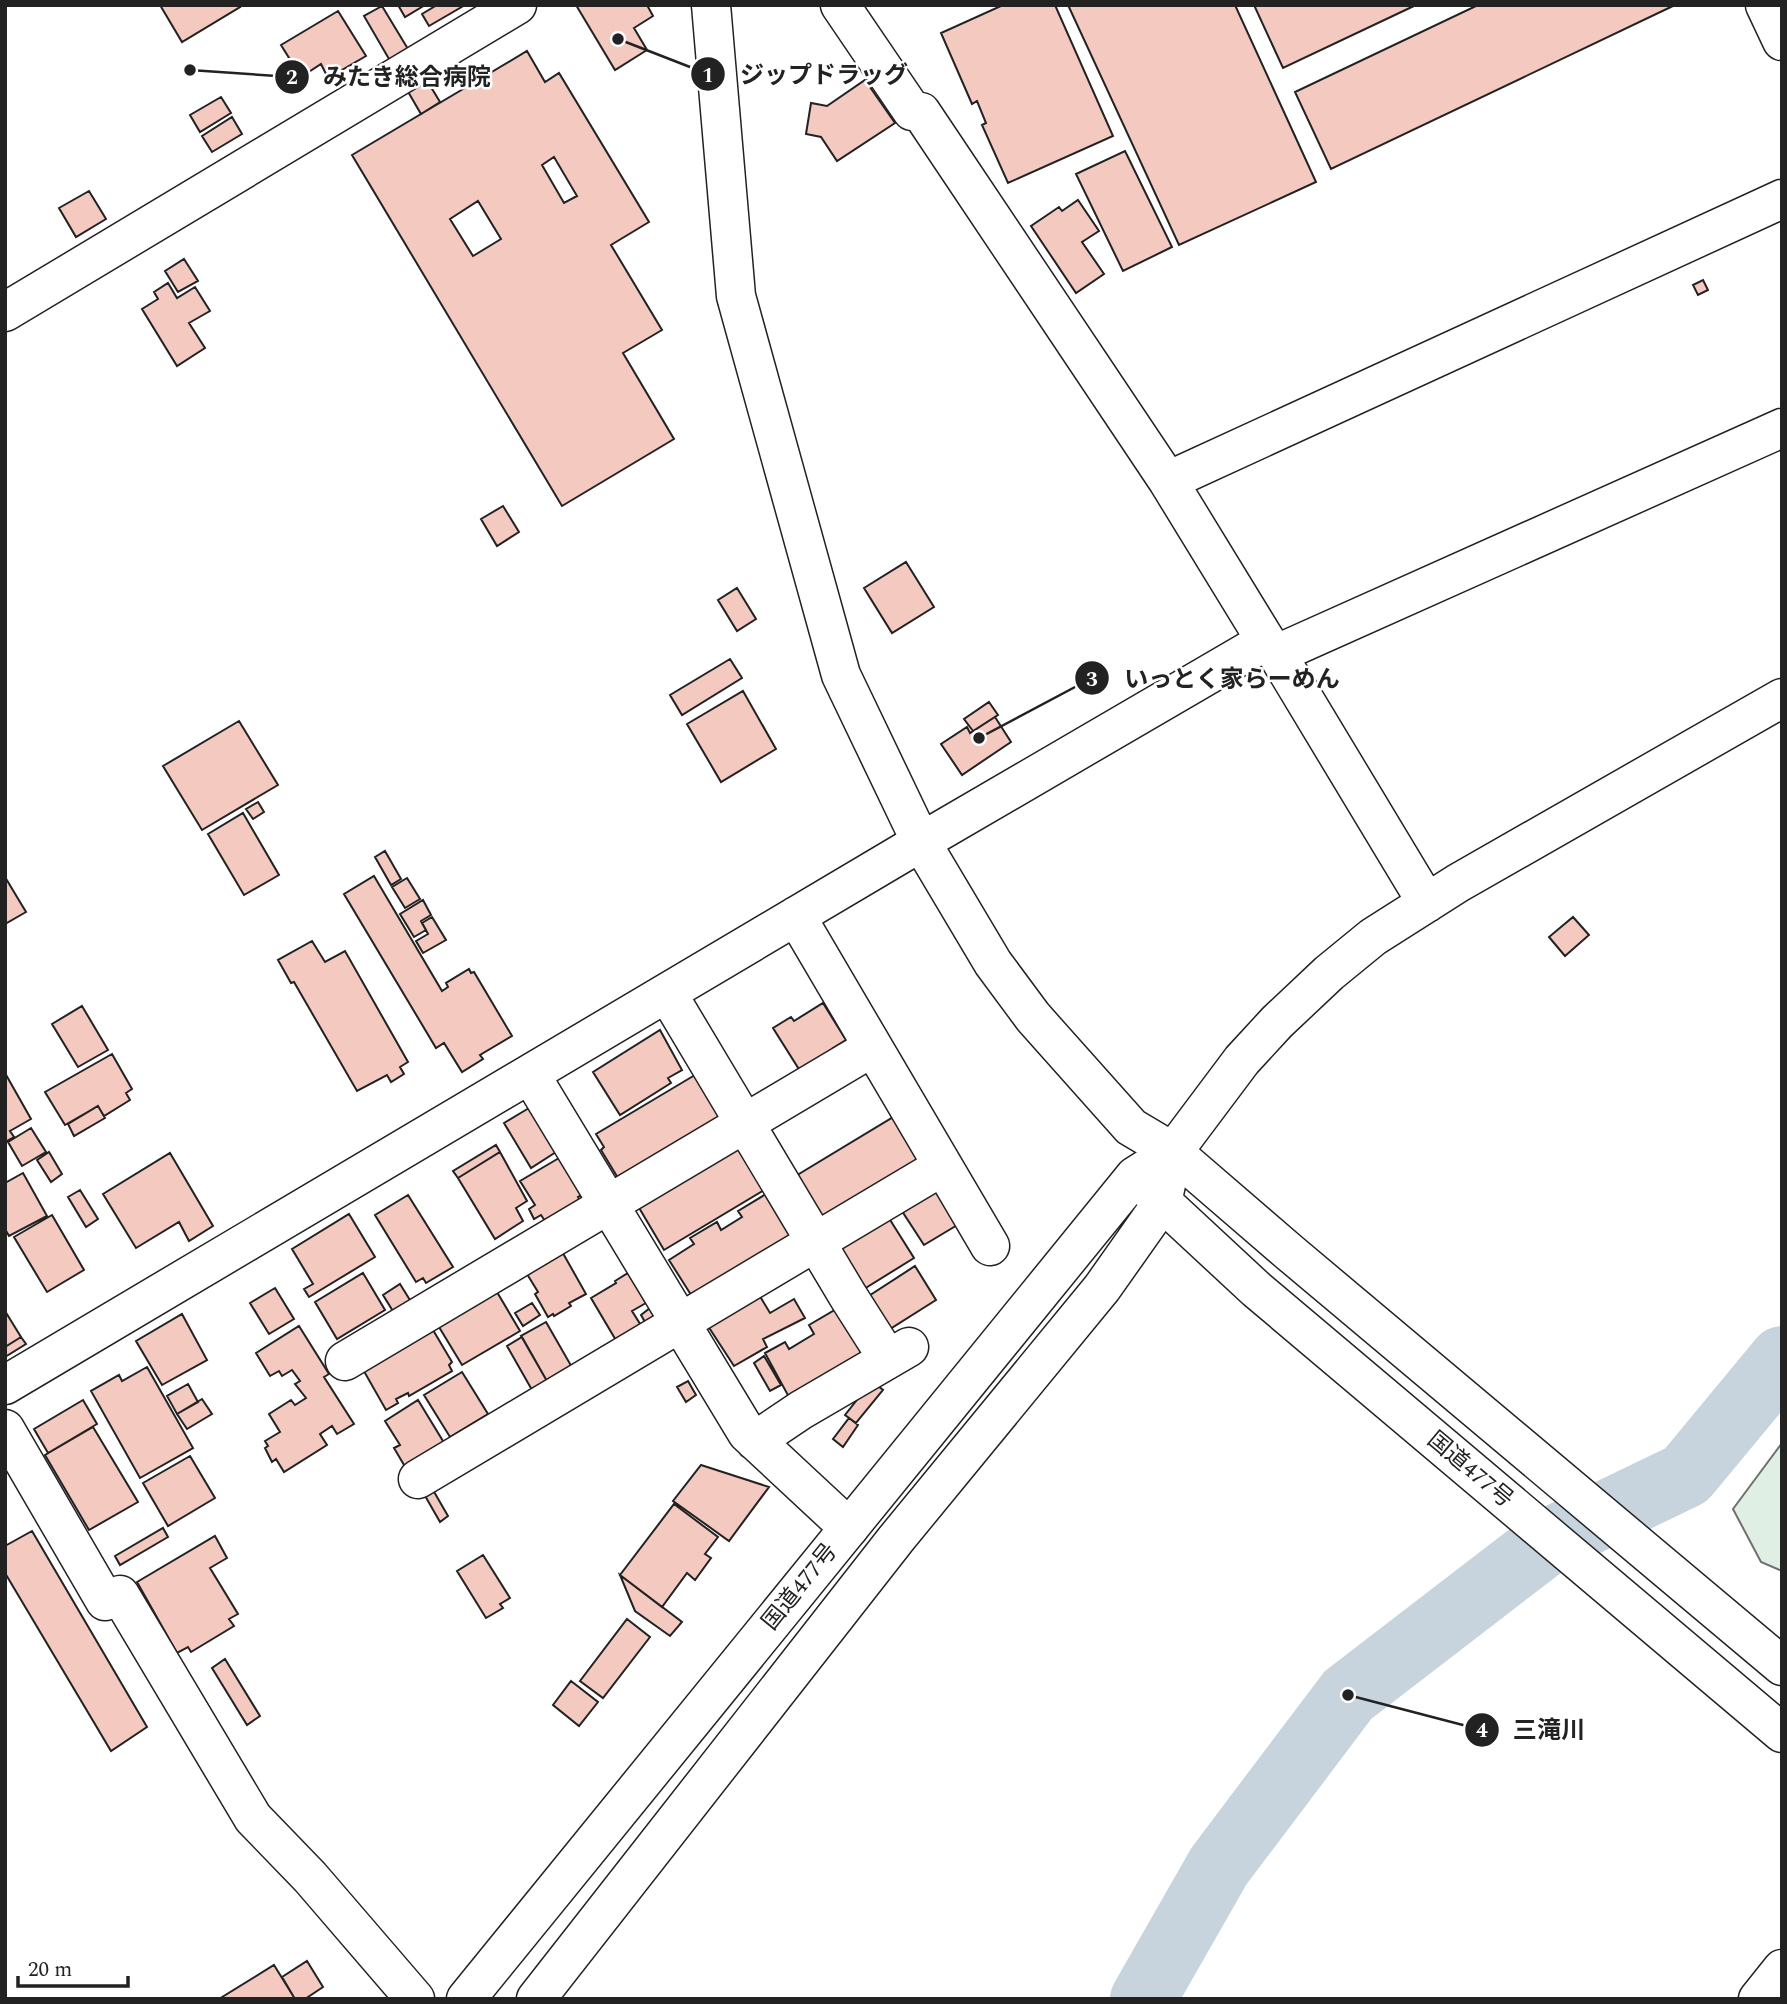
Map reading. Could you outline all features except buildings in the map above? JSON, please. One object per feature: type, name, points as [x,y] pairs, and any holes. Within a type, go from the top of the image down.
[{"type":"main road","points":[[5,312],[517,5]]},
{"type":"main road","points":[[711,5],[736,296],[841,675],[921,842],[993,964],[1033,1017],[1131,1127],[1173,1152],[1782,1666]]},
{"type":"main road","points":[[840,5],[912,111],[921,112],[1168,481],[1427,904]]},
{"type":"main road","points":[[1765,5],[1782,41]]},
{"type":"main road","points":[[1168,481],[1782,199]]},
{"type":"main road","points":[[5,1385],[921,842],[1272,647],[1782,428]]},
{"type":"main road","points":[[1173,1152],[1242,1060],[1277,1022],[1329,972],[1373,937],[1458,883],[1782,698]]},
{"type":"main road","points":[[796,916],[990,1246]]},
{"type":"main road","points":[[667,993],[815,1242],[899,1352],[801,1410],[755,1441]]},
{"type":"main road","points":[[345,1361],[873,1047]]},
{"type":"main road","points":[[530,1074],[747,1433],[849,1528]]},
{"type":"main road","points":[[1131,1127],[1135,1176]]},
{"type":"main road","name":"国道477号","points":[[466,1999],[1135,1176],[1173,1152]]},
{"type":"main road","name":"国道477号","points":[[536,1999],[745,1731],[1016,1390],[1101,1288],[1162,1203],[1173,1152]]},
{"type":"main road","points":[[418,1479],[943,1166]]},
{"type":"main road","name":"国道477号","points":[[1135,1176],[1256,1289],[1782,1733]]},
{"type":"main road","points":[[5,1429],[105,1601],[120,1595],[253,1818],[310,1877],[415,1999]]},
{"type":"main road","points":[[510,1999],[597,1885],[745,1731]]},
{"type":"main road","points":[[1758,1999],[1782,1969]]},
{"type":"green space","points":[[1782,1443],[1782,1571],[1761,1562],[1733,1509]]},
{"type":"waterway","points":[[1143,1999],[1219,1866],[1348,1695],[1547,1542],[1686,1475],[1782,1359]]},
{"type":"place","name":"ジップドラッグ","points":[[618,39]]},
{"type":"place","name":"みたき総合病院","points":[[190,70]]},
{"type":"place","name":"いっとく家らーめん","points":[[979,738]]},
{"type":"place","name":"三滝川","points":[[1348,1695]]}]
